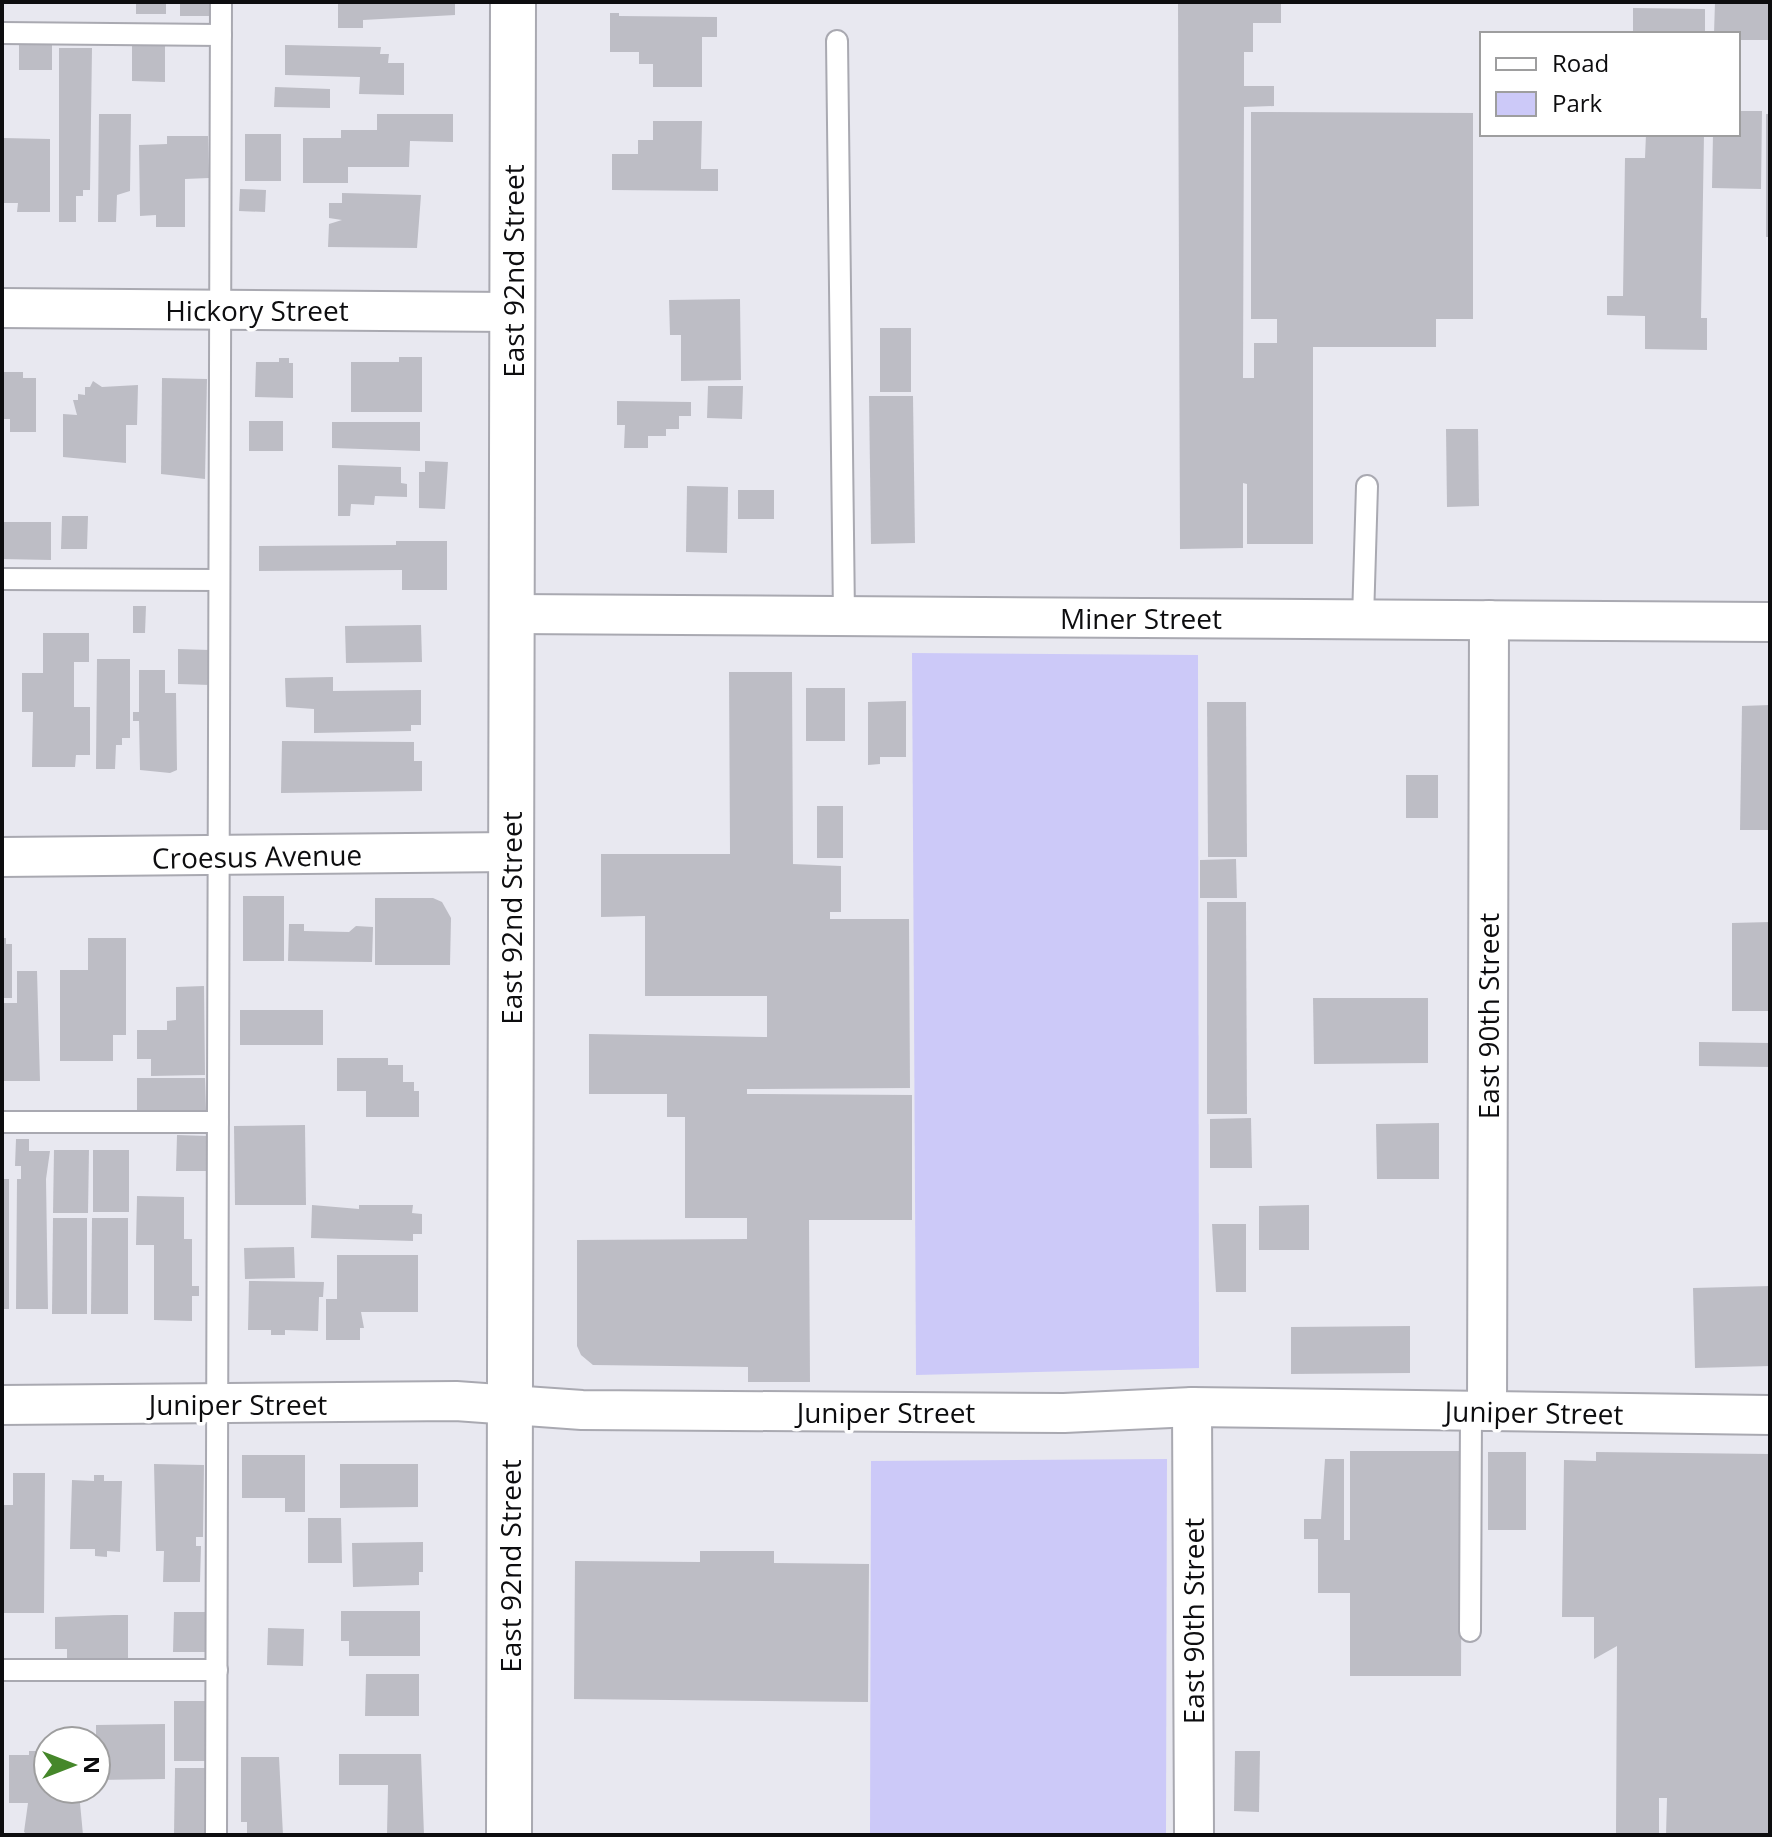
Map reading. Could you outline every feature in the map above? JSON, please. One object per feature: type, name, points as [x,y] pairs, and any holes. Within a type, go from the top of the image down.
[{"type":"street","name":"East 92nd Street","points":[[509,1835],[513,2]]},
{"type":"street","name":"Hickory Street","points":[[2,308],[512,312]]},
{"type":"street","name":"Miner Street","points":[[512,614],[1770,622]]},
{"type":"street","name":"East 90th Street","points":[[1479,1411],[1489,620]]},
{"type":"street","name":"Croesus Avenue","points":[[2,857],[511,852]]},
{"type":"street","name":"Juniper Street","points":[[2,1405],[456,1401],[582,1410],[1064,1413],[1192,1407],[1770,1415]]},
{"type":"street","name":"East 90th Street","points":[[1192,1407],[1194,1835]]},
{"type":"lane","points":[[216,1835],[221,2]]},
{"type":"lane","points":[[2,33],[221,35]]},
{"type":"lane","points":[[837,41],[844,616]]},
{"type":"lane","points":[[1363,619],[1367,486]]},
{"type":"lane","points":[[2,579],[219,580]]},
{"type":"lane","points":[[2,1122],[218,1122]]},
{"type":"lane","points":[[1470,1631],[1479,1411]]},
{"type":"lane","points":[[2,1670],[217,1670]]},
{"type":"green space","points":[[912,653],[1198,655],[1199,1368],[916,1375]]},
{"type":"green space","points":[[1167,1459],[1166,1835],[870,1835],[871,1461]]},
{"type":"building","points":[[136,2],[166,2],[166,14],[136,14]]},
{"type":"building","points":[[180,2],[211,2],[211,16],[180,16]]},
{"type":"building","points":[[338,2],[455,2],[455,15],[363,20],[363,28],[338,28]]},
{"type":"building","points":[[1178,2],[1281,2],[1281,23],[1253,23],[1253,52],[1244,52],[1244,86],[1274,86],[1274,106],[1244,107],[1243,378],[1254,378],[1254,343],[1277,343],[1277,319],[1251,319],[1251,112],[1473,113],[1473,319],[1436,319],[1436,347],[1313,347],[1313,544],[1247,544],[1247,484],[1243,483],[1243,548],[1180,549]]},
{"type":"building","points":[[1715,2],[1770,2],[1770,40],[1740,40],[1740,32],[1714,32]]},
{"type":"building","points":[[1633,8],[1705,9],[1705,32],[1633,32]]},
{"type":"building","points":[[610,13],[619,13],[619,16],[717,17],[717,37],[702,37],[702,87],[653,87],[653,64],[639,64],[639,52],[610,52]]},
{"type":"building","points":[[19,40],[52,40],[52,70],[19,70]]},
{"type":"building","points":[[132,42],[165,43],[165,82],[132,81]]},
{"type":"building","points":[[285,45],[381,47],[380,54],[389,54],[388,63],[404,63],[404,95],[359,94],[360,77],[285,75]]},
{"type":"building","points":[[59,48],[92,48],[90,190],[83,190],[83,196],[76,196],[76,222],[59,222]]},
{"type":"building","points":[[275,87],[330,89],[330,108],[274,107]]},
{"type":"building","points":[[1740,111],[1762,111],[1761,189],[1712,188],[1713,136],[1740,136]]},
{"type":"building","points":[[99,114],[131,114],[130,191],[117,195],[116,222],[98,222]]},
{"type":"building","points":[[377,114],[453,114],[453,142],[410,141],[409,167],[348,167],[348,183],[303,183],[303,138],[341,138],[341,130],[377,130]]},
{"type":"building","points":[[1766,114],[1770,114],[1770,237],[1766,237]]},
{"type":"building","points":[[653,121],[702,121],[701,169],[718,169],[718,191],[612,190],[612,154],[638,154],[638,140],[653,140]]},
{"type":"building","points":[[245,134],[281,134],[281,181],[245,181]]},
{"type":"building","points":[[167,136],[208,136],[209,178],[185,179],[185,227],[156,227],[156,215],[140,216],[139,145],[167,144]]},
{"type":"building","points":[[1646,136],[1704,136],[1701,318],[1707,318],[1707,350],[1645,349],[1645,316],[1607,315],[1607,296],[1623,296],[1625,158],[1645,158]]},
{"type":"building","points":[[3,138],[50,139],[50,212],[17,212],[18,203],[2,203]]},
{"type":"building","points":[[240,189],[266,190],[265,212],[239,211]]},
{"type":"building","points":[[342,193],[421,195],[417,248],[328,247],[329,224],[342,220],[329,218],[329,203],[342,203]]},
{"type":"building","points":[[740,299],[741,380],[681,381],[681,335],[670,335],[669,300]]},
{"type":"building","points":[[880,328],[911,328],[911,392],[880,392]]},
{"type":"building","points":[[399,357],[422,357],[422,412],[351,412],[351,362],[399,362]]},
{"type":"building","points":[[279,358],[289,358],[289,363],[293,363],[293,398],[255,397],[256,362],[279,362]]},
{"type":"building","points":[[2,372],[23,372],[23,378],[36,378],[36,432],[10,432],[10,419],[2,419]]},
{"type":"building","points":[[162,378],[207,379],[205,479],[161,474]]},
{"type":"building","points":[[93,381],[102,387],[138,385],[137,425],[126,425],[126,463],[63,457],[63,414],[77,415],[73,400],[78,400],[78,394],[85,395],[85,387],[90,387]]},
{"type":"building","points":[[708,386],[743,386],[742,419],[707,418]]},
{"type":"building","points":[[869,396],[913,396],[915,543],[871,544]]},
{"type":"building","points":[[617,401],[691,402],[691,416],[679,416],[679,429],[666,429],[666,436],[648,436],[648,448],[624,448],[625,425],[617,425]]},
{"type":"building","points":[[249,421],[283,421],[283,451],[249,451]]},
{"type":"building","points":[[332,422],[420,422],[420,451],[332,448]]},
{"type":"building","points":[[1446,429],[1478,429],[1479,506],[1447,507]]},
{"type":"building","points":[[425,461],[448,462],[445,509],[419,508],[419,472],[425,472]]},
{"type":"building","points":[[338,465],[401,467],[401,483],[407,484],[407,497],[375,496],[374,505],[351,504],[350,516],[338,516]]},
{"type":"building","points":[[687,486],[728,487],[727,553],[686,552]]},
{"type":"building","points":[[738,490],[774,490],[774,519],[738,519]]},
{"type":"building","points":[[62,516],[88,516],[87,549],[61,549]]},
{"type":"building","points":[[2,522],[51,522],[51,560],[2,559]]},
{"type":"building","points":[[396,541],[447,541],[447,590],[402,590],[402,570],[259,571],[259,546],[396,545]]},
{"type":"building","points":[[133,606],[146,606],[145,633],[133,633]]},
{"type":"building","points":[[421,625],[422,662],[346,663],[345,626]]},
{"type":"building","points":[[43,633],[89,633],[89,662],[74,662],[74,707],[90,707],[90,755],[76,755],[75,767],[32,767],[33,712],[22,712],[22,673],[43,673]]},
{"type":"building","points":[[178,649],[210,650],[210,685],[178,684]]},
{"type":"building","points":[[97,659],[130,659],[130,738],[122,738],[122,745],[116,745],[115,769],[96,769]]},
{"type":"building","points":[[139,670],[165,670],[165,693],[176,693],[177,770],[170,773],[140,770],[139,721],[133,721],[133,712],[139,712]]},
{"type":"building","points":[[729,672],[792,672],[793,864],[841,866],[841,912],[830,912],[830,919],[909,919],[910,1088],[747,1089],[747,1094],[912,1095],[912,1220],[809,1220],[810,1382],[748,1382],[748,1367],[593,1365],[581,1355],[577,1346],[577,1240],[747,1239],[747,1218],[685,1218],[685,1117],[667,1117],[667,1094],[589,1094],[589,1034],[767,1037],[767,996],[645,996],[645,916],[601,917],[601,854],[730,854]]},
{"type":"building","points":[[333,677],[333,691],[421,690],[421,725],[411,725],[411,731],[314,733],[314,709],[286,707],[285,678]]},
{"type":"building","points":[[806,688],[845,688],[845,741],[806,741]]},
{"type":"building","points":[[906,701],[906,757],[880,757],[880,764],[868,765],[868,702]]},
{"type":"building","points":[[1207,702],[1246,702],[1247,857],[1208,857]]},
{"type":"building","points":[[1770,705],[1770,830],[1740,830],[1742,706]]},
{"type":"building","points":[[282,741],[414,742],[414,761],[422,761],[422,791],[281,793]]},
{"type":"building","points":[[1406,775],[1438,775],[1438,818],[1406,818]]},
{"type":"building","points":[[817,806],[843,806],[843,858],[817,858]]},
{"type":"building","points":[[1236,859],[1237,898],[1200,898],[1200,860]]},
{"type":"building","points":[[243,896],[284,896],[284,961],[243,961]]},
{"type":"building","points":[[375,898],[433,898],[442,902],[451,918],[450,965],[375,965]]},
{"type":"building","points":[[1207,902],[1246,902],[1247,1114],[1207,1114]]},
{"type":"building","points":[[1770,922],[1770,1011],[1732,1011],[1732,923]]},
{"type":"building","points":[[289,924],[304,924],[304,931],[349,932],[356,926],[373,927],[372,962],[288,961]]},
{"type":"building","points":[[2,938],[6,938],[6,944],[12,944],[12,998],[2,998]]},
{"type":"building","points":[[88,938],[126,938],[126,1035],[113,1035],[113,1061],[60,1061],[60,970],[88,970]]},
{"type":"building","points":[[17,971],[37,971],[40,1081],[2,1081],[2,1003],[17,1003]]},
{"type":"building","points":[[204,986],[205,1075],[151,1076],[151,1059],[137,1059],[137,1030],[167,1030],[167,1021],[176,1020],[176,987]]},
{"type":"building","points":[[1313,998],[1428,998],[1428,1063],[1314,1064]]},
{"type":"building","points":[[240,1010],[323,1010],[323,1045],[240,1045]]},
{"type":"building","points":[[1699,1042],[1770,1043],[1770,1067],[1699,1066]]},
{"type":"building","points":[[337,1058],[388,1058],[388,1065],[403,1065],[403,1082],[414,1082],[414,1091],[419,1091],[419,1117],[366,1117],[366,1091],[337,1091]]},
{"type":"building","points":[[137,1078],[205,1078],[206,1110],[137,1111]]},
{"type":"building","points":[[1251,1118],[1252,1168],[1210,1168],[1210,1119]]},
{"type":"building","points":[[1439,1123],[1439,1179],[1377,1179],[1376,1124]]},
{"type":"building","points":[[305,1125],[306,1205],[235,1205],[234,1126]]},
{"type":"building","points":[[177,1135],[207,1136],[206,1171],[176,1171]]},
{"type":"building","points":[[16,1139],[29,1139],[29,1151],[50,1151],[46,1179],[48,1309],[16,1309],[17,1179],[21,1179],[21,1166],[15,1166]]},
{"type":"building","points":[[54,1150],[89,1150],[88,1213],[53,1213]]},
{"type":"building","points":[[93,1150],[129,1150],[129,1212],[93,1212]]},
{"type":"building","points":[[2,1179],[9,1179],[9,1309],[2,1309]]},
{"type":"building","points":[[137,1196],[184,1197],[184,1239],[192,1239],[192,1286],[199,1286],[199,1296],[192,1296],[192,1321],[154,1320],[154,1245],[136,1245]]},
{"type":"building","points":[[312,1205],[359,1209],[359,1205],[413,1205],[412,1213],[422,1214],[422,1234],[413,1234],[413,1241],[311,1238]]},
{"type":"building","points":[[1309,1205],[1309,1250],[1259,1250],[1259,1206]]},
{"type":"building","points":[[53,1218],[87,1218],[87,1314],[52,1314]]},
{"type":"building","points":[[92,1218],[128,1218],[128,1314],[91,1314]]},
{"type":"building","points":[[1212,1224],[1246,1224],[1246,1292],[1216,1292]]},
{"type":"building","points":[[294,1247],[295,1278],[245,1279],[244,1248]]},
{"type":"building","points":[[337,1255],[418,1255],[418,1312],[361,1312],[364,1328],[360,1328],[360,1340],[326,1340],[326,1299],[337,1299]]},
{"type":"building","points":[[249,1281],[324,1282],[323,1297],[319,1297],[318,1331],[285,1330],[285,1335],[271,1335],[271,1330],[248,1330]]},
{"type":"building","points":[[1770,1286],[1770,1366],[1695,1368],[1693,1288]]},
{"type":"building","points":[[1410,1326],[1410,1373],[1291,1374],[1291,1327]]},
{"type":"building","points":[[1350,1451],[1462,1451],[1461,1676],[1350,1676],[1350,1593],[1318,1593],[1318,1539],[1304,1539],[1304,1519],[1321,1519],[1325,1459],[1344,1459],[1344,1540],[1350,1540]]},
{"type":"building","points":[[1488,1452],[1526,1452],[1526,1530],[1488,1530]]},
{"type":"building","points":[[1596,1452],[1770,1454],[1770,1835],[1666,1835],[1667,1798],[1659,1798],[1659,1835],[1616,1835],[1617,1646],[1594,1659],[1594,1617],[1562,1617],[1564,1460],[1596,1461]]},
{"type":"building","points":[[242,1455],[305,1455],[305,1512],[285,1512],[285,1498],[242,1498]]},
{"type":"building","points":[[154,1464],[204,1465],[203,1537],[196,1537],[196,1546],[201,1546],[200,1582],[163,1582],[164,1551],[156,1551]]},
{"type":"building","points":[[340,1464],[418,1464],[418,1507],[340,1508]]},
{"type":"building","points":[[13,1473],[45,1473],[44,1613],[2,1613],[2,1505],[13,1505]]},
{"type":"building","points":[[94,1475],[104,1475],[104,1481],[122,1481],[120,1552],[107,1551],[107,1557],[95,1556],[95,1549],[70,1549],[72,1480],[94,1481]]},
{"type":"building","points":[[308,1518],[341,1518],[342,1563],[308,1563]]},
{"type":"building","points":[[423,1542],[423,1572],[419,1572],[419,1585],[353,1587],[352,1543]]},
{"type":"building","points":[[700,1551],[774,1551],[774,1563],[869,1564],[868,1702],[574,1699],[575,1561],[700,1562]]},
{"type":"building","points":[[341,1611],[420,1611],[420,1656],[349,1656],[349,1641],[341,1641]]},
{"type":"building","points":[[174,1612],[206,1612],[205,1652],[173,1652]]},
{"type":"building","points":[[128,1615],[128,1660],[67,1660],[67,1649],[55,1649],[55,1617]]},
{"type":"building","points":[[268,1628],[304,1629],[303,1666],[267,1665]]},
{"type":"building","points":[[366,1674],[419,1674],[419,1716],[365,1716]]},
{"type":"building","points":[[174,1701],[206,1701],[206,1761],[174,1761]]},
{"type":"building","points":[[165,1724],[165,1779],[112,1780],[112,1725],[96,1725]]},
{"type":"building","points":[[32,1751],[32,1805],[80,1805],[83,1835],[28,1835],[24,1832],[28,1803],[9,1803],[9,1755],[29,1755]]},
{"type":"building","points":[[1235,1751],[1260,1751],[1259,1812],[1234,1811]]},
{"type":"building","points":[[339,1754],[421,1754],[424,1835],[387,1835],[388,1785],[339,1785]]},
{"type":"building","points":[[241,1757],[279,1757],[283,1835],[247,1835],[247,1822],[241,1822]]},
{"type":"building","points":[[175,1768],[205,1768],[204,1835],[174,1835]]}]
